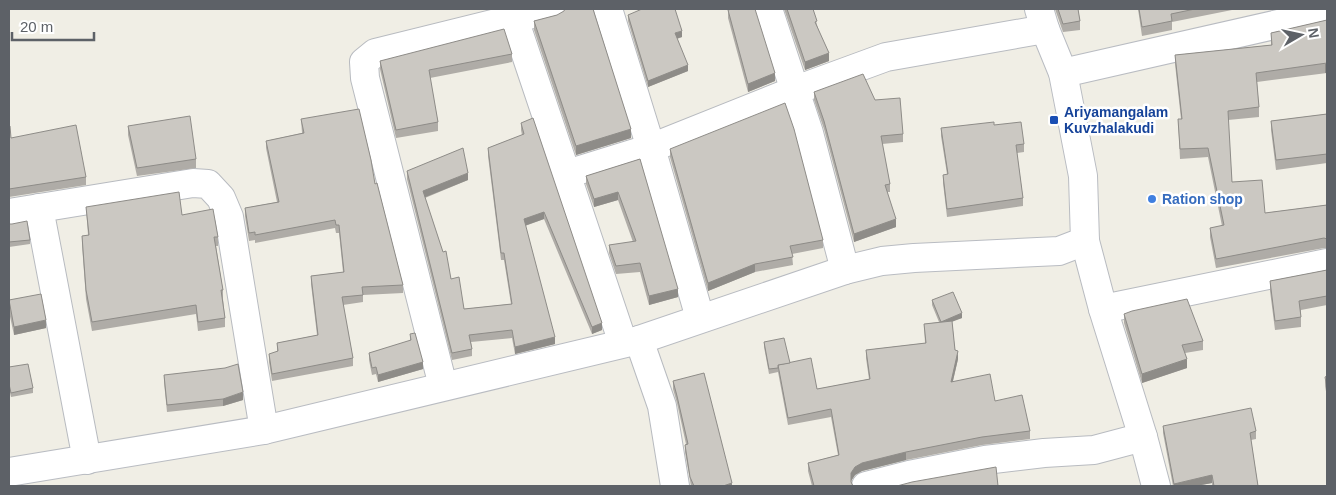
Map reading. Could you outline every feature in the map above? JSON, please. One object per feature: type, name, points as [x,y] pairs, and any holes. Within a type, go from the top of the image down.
[{"type":"street","points":[[443,386],[365,78],[364,62],[375,53],[553,9]]},
{"type":"street","points":[[608,9],[651,148],[700,318]]},
{"type":"street","points":[[768,9],[809,133],[845,270]]},
{"type":"street","points":[[1063,72],[1327,13]]},
{"type":"street","points":[[567,174],[651,148],[796,90],[886,57],[1042,19],[1063,72],[1083,176],[1085,241],[1134,439],[1156,486]]},
{"type":"street","points":[[514,20],[567,174],[631,341],[649,367],[662,406],[675,486]]},
{"type":"street","points":[[9,212],[193,183],[208,184],[221,198],[229,217],[264,430]]},
{"type":"street","points":[[39,208],[87,460]]},
{"type":"street","points":[[9,472],[264,430],[631,341],[845,270],[898,259],[1059,251],[1085,241]]},
{"type":"street","points":[[1103,308],[1327,263]]},
{"type":"street","points":[[866,486],[909,475],[985,460],[1044,453],[1094,450],[1134,439]]},
{"type":"building","points":[[565,9],[593,9],[631,129],[576,146],[534,21],[557,15]]},
{"type":"building","points":[[642,9],[675,9],[682,31],[675,33],[688,65],[648,81],[628,15]]},
{"type":"building","points":[[755,9],[775,73],[748,84],[728,10]]},
{"type":"building","points":[[787,9],[813,9],[817,21],[815,22],[829,53],[805,62]]},
{"type":"building","points":[[1058,9],[1078,9],[1080,21],[1063,24]]},
{"type":"building","points":[[1139,9],[1195,9],[1171,14],[1172,21],[1142,27]]},
{"type":"building","points":[[1327,20],[1327,63],[1256,73],[1259,107],[1228,111],[1232,182],[1262,180],[1265,213],[1327,205],[1327,239],[1324,238],[1216,259],[1210,228],[1224,225],[1208,148],[1180,149],[1178,119],[1182,119],[1175,55],[1272,45],[1271,33]]},
{"type":"building","points":[[504,29],[512,54],[429,70],[438,122],[396,130],[380,61]]},
{"type":"building","points":[[863,74],[875,100],[900,98],[903,134],[881,136],[890,184],[885,185],[896,219],[854,234],[824,121],[814,92]]},
{"type":"building","points":[[785,103],[794,129],[823,240],[790,246],[793,257],[755,264],[708,283],[670,149]]},
{"type":"building","points":[[359,109],[375,184],[377,183],[403,285],[362,287],[363,295],[342,297],[353,358],[272,374],[269,354],[278,351],[277,343],[318,335],[311,276],[344,272],[339,225],[336,225],[335,220],[255,235],[255,232],[249,233],[245,208],[279,202],[266,141],[304,133],[301,119]]},
{"type":"building","points":[[1327,114],[1327,154],[1276,160],[1271,121]]},
{"type":"building","points":[[190,116],[196,159],[137,168],[128,126]]},
{"type":"building","points":[[533,118],[602,323],[592,327],[544,212],[524,219],[555,337],[515,347],[512,330],[469,335],[472,349],[452,353],[407,171],[463,148],[468,173],[423,191],[443,252],[446,251],[451,279],[459,277],[464,309],[512,304],[504,253],[501,253],[488,148],[524,134],[521,123]]},
{"type":"building","points":[[994,122],[994,125],[1021,122],[1024,144],[1016,145],[1023,198],[947,209],[943,175],[948,174],[941,128]]},
{"type":"building","points":[[76,125],[86,177],[9,189],[9,126],[11,138]]},
{"type":"building","points":[[640,159],[678,289],[649,296],[640,263],[616,266],[609,245],[636,241],[618,192],[594,199],[586,176]]},
{"type":"building","points":[[179,192],[182,215],[213,209],[218,237],[214,237],[223,290],[221,290],[225,318],[198,322],[196,305],[92,322],[86,290],[82,236],[89,235],[86,207]]},
{"type":"building","points":[[27,221],[30,240],[9,242],[9,224]]},
{"type":"building","points":[[1327,270],[1327,296],[1299,301],[1301,317],[1275,321],[1270,281]]},
{"type":"building","points":[[953,292],[962,313],[941,322],[932,300]]},
{"type":"building","points":[[41,294],[46,320],[14,327],[9,300]]},
{"type":"building","points":[[1187,299],[1203,341],[1182,345],[1187,359],[1142,374],[1124,314]]},
{"type":"building","points":[[952,321],[955,350],[958,351],[951,382],[990,374],[995,401],[1022,395],[1030,431],[982,437],[862,463],[855,467],[851,473],[853,486],[814,486],[808,463],[839,455],[831,409],[788,418],[778,365],[811,358],[817,389],[870,379],[866,350],[926,343],[924,324]]},
{"type":"building","points":[[415,333],[423,362],[378,375],[376,367],[372,368],[369,353],[411,340],[410,334]]},
{"type":"building","points":[[784,338],[790,363],[778,365],[778,368],[769,369],[764,342]]},
{"type":"building","points":[[28,364],[33,388],[11,393],[9,367]]},
{"type":"building","points":[[238,364],[243,392],[223,399],[167,405],[164,375],[225,368]]},
{"type":"building","points":[[704,373],[732,483],[723,486],[694,486],[690,477],[685,445],[688,444],[673,381]]},
{"type":"building","points":[[1251,408],[1256,431],[1250,433],[1258,486],[1214,486],[1212,475],[1174,484],[1163,426]]},
{"type":"building","points":[[996,467],[998,486],[897,486],[912,482]]},
{"type":"place","name":"Ariyamangalam Kuvzhalakudi","points":[[1054,120]]},
{"type":"place","name":"Ration shop","points":[[1152,199]]}]
